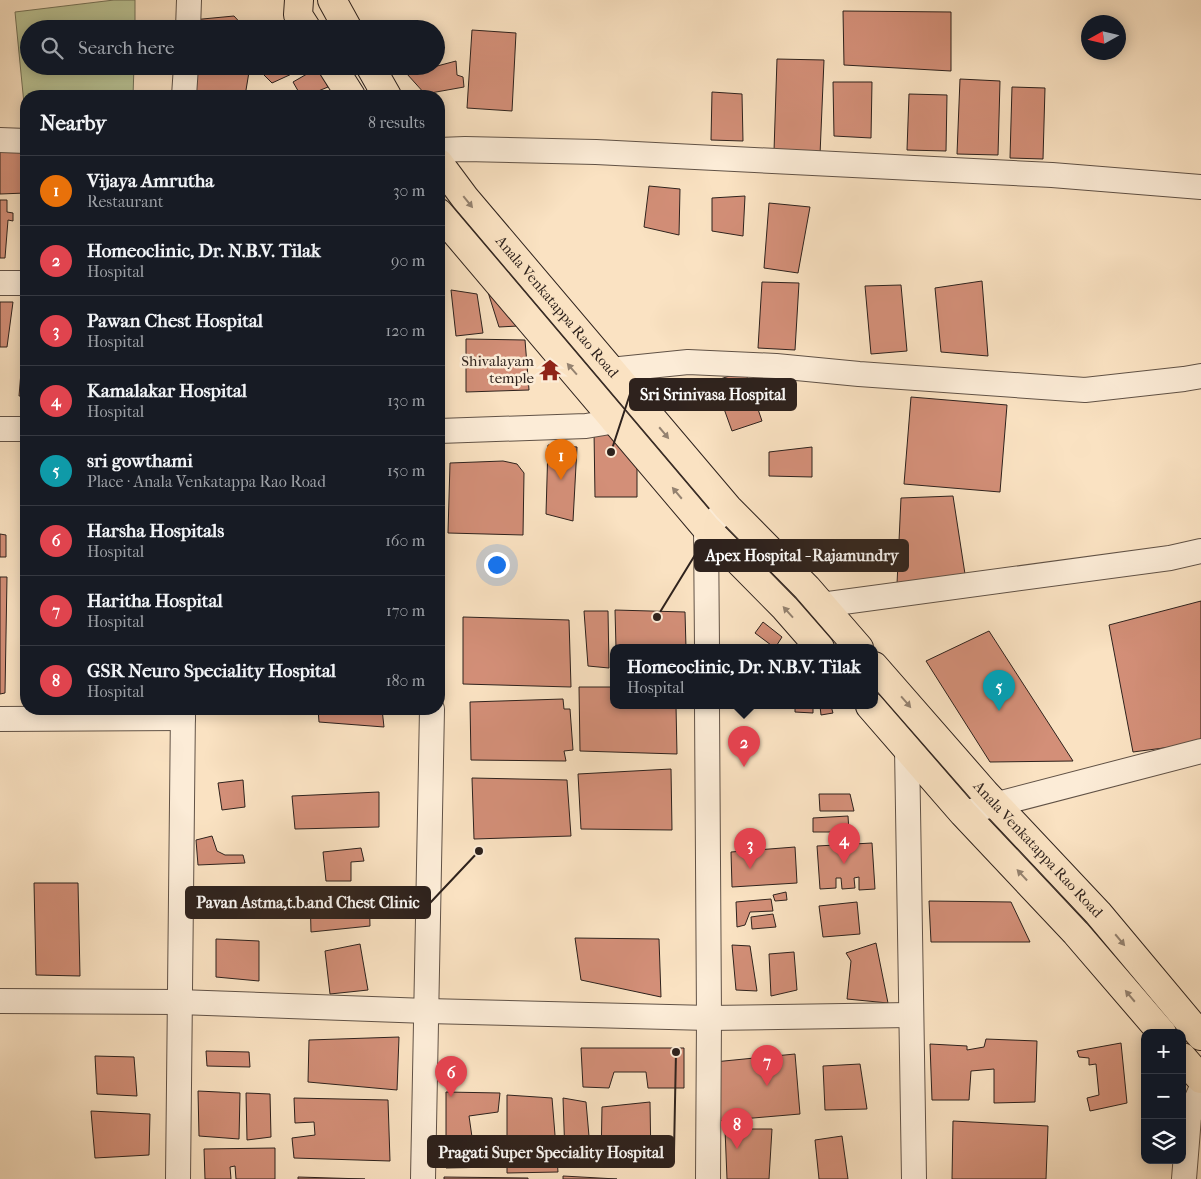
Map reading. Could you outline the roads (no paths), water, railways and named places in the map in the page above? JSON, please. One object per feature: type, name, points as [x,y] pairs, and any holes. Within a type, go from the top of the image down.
[{"type":"main road","points":[[298,0],[298,15],[302,20]]},
{"type":"main road","points":[[332,0],[343,20]]},
{"type":"main road","points":[[338,75],[347,90]]},
{"type":"main road","points":[[375,75],[384,90]]},
{"type":"main road","name":"Anala Venkatappa Rao Road","points":[[445,171],[465,198],[728,508],[807,588],[855,644]]},
{"type":"main road","name":"Anala Venkatappa Rao Road","points":[[445,229],[616,421],[706,528],[785,608],[816,644]]},
{"type":"main road","name":"Anala Venkatappa Rao Road","points":[[878,671],[995,804],[1098,913],[1201,1036]]},
{"type":"main road","name":"Anala Venkatappa Rao Road","points":[[873,709],[963,813],[1076,933],[1159,1029]]},
{"type":"main road","points":[[1186,1062],[1201,1079]]},
{"type":"street","points":[[189,20],[190,0]]},
{"type":"street","points":[[184,90],[185,75]]},
{"type":"street","points":[[0,140],[20,140]]},
{"type":"street","points":[[445,150],[596,152],[1052,176],[1201,187]]},
{"type":"street","points":[[0,283],[20,283]]},
{"type":"street","points":[[610,370],[688,362],[776,366],[868,375],[1085,390],[1201,376]]},
{"type":"street","points":[[445,431],[586,426],[616,421]]},
{"type":"street","points":[[0,429],[20,429]]},
{"type":"street","points":[[707,644],[706,528],[728,508]]},
{"type":"street","points":[[821,605],[1170,558],[1201,551]]},
{"type":"street","points":[[707,709],[708,1179]]},
{"type":"street","points":[[0,719],[122,715]]},
{"type":"street","points":[[178,1179],[183,715]]},
{"type":"street","points":[[423,1179],[432,715]]},
{"type":"street","points":[[906,748],[914,1179]]},
{"type":"street","points":[[963,813],[1201,751]]},
{"type":"street","points":[[0,1001],[179,1002],[427,1011],[709,1018],[910,1015]]},
{"type":"street","points":[[1184,1179],[1189,1116],[1201,1089]]},
{"type":"place","name":"Shivalayam temple","points":[[550,370]]},
{"type":"place","name":"Sri Srinivasa Hospital","points":[[611,452]]},
{"type":"place","name":"Vijaya Amrutha","points":[[561,480]]},
{"type":"place","name":"Apex Hospital - Rajamundry","points":[[657,617]]},
{"type":"place","name":"sri gowthami","points":[[999,711]]},
{"type":"place","name":"Homeoclinic, Dr. N.B.V. Tilak","points":[[744,767]]},
{"type":"place","name":"Pavan Astma,t.b.and Chest Clinic","points":[[479,851]]},
{"type":"place","name":"Kamalakar Hospital","points":[[844,864]]},
{"type":"place","name":"Pawan Chest Hospital","points":[[750,869]]},
{"type":"place","name":"Pragati Super Speciality Hospital","points":[[676,1052]]},
{"type":"place","name":"Haritha Hospital","points":[[767,1086]]},
{"type":"place","name":"Harsha Hospitals","points":[[451,1097]]},
{"type":"place","name":"GSR Neuro Speciality Hospital","points":[[737,1149]]}]
